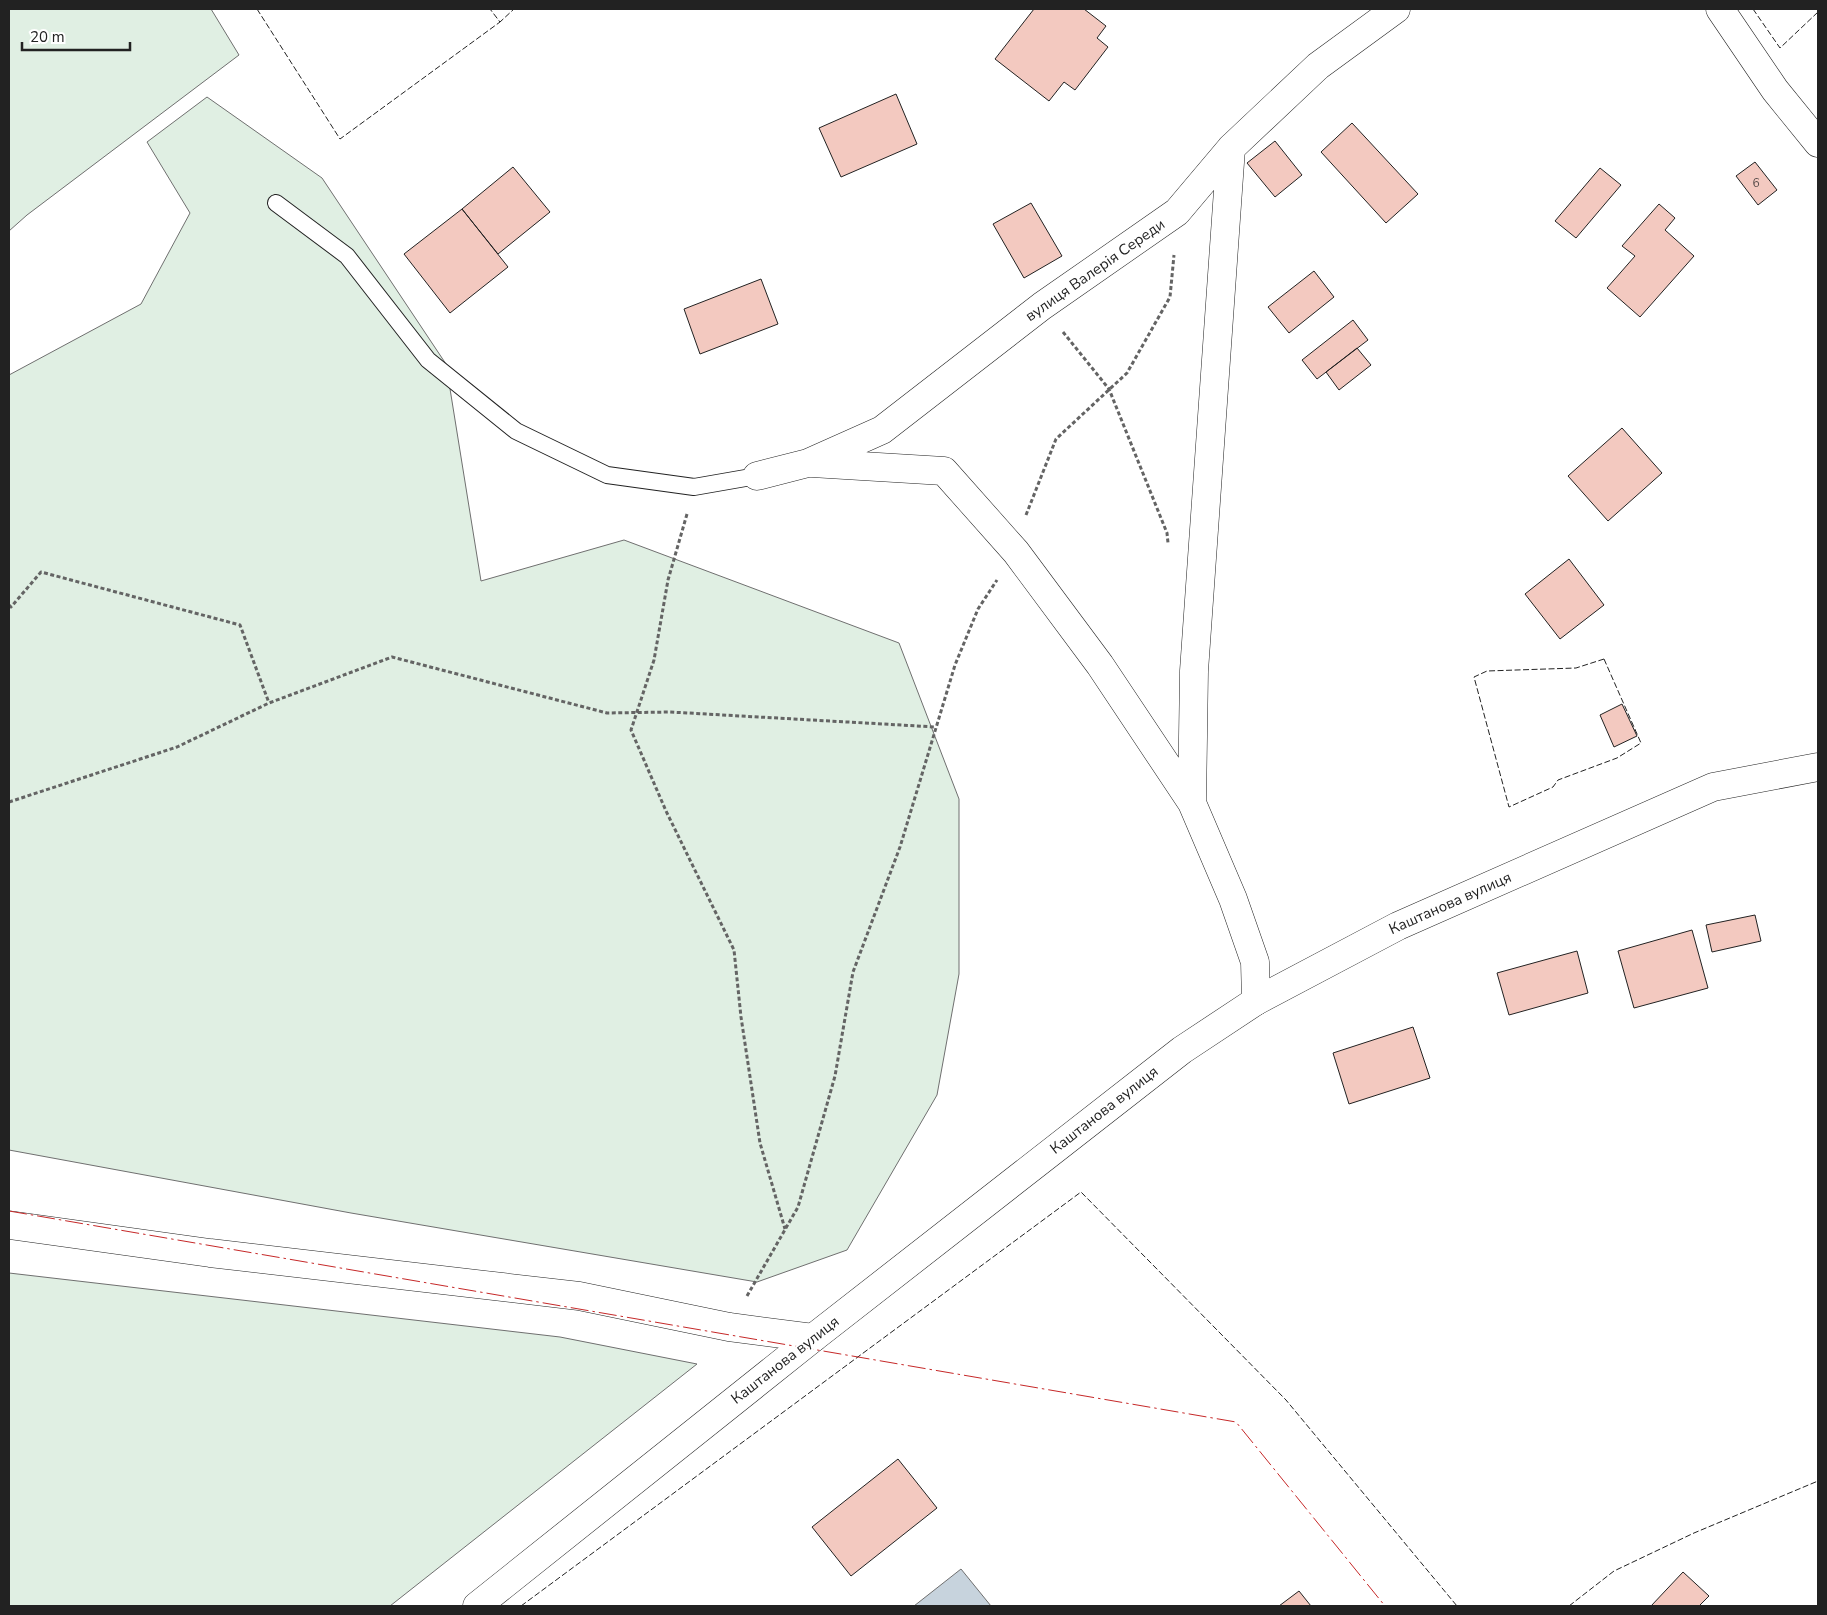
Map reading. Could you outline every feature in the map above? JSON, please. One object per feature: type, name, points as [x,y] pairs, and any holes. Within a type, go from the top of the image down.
[{"type":"street","name":"вулиця Валерія Середи","points":[[757,476],[808,463],[882,430],[1042,306],[1177,212],[1231,148],[1318,66],[1396,9]]},
{"type":"street","points":[[1720,9],[1775,90],[1818,143]]},
{"type":"street","points":[[1192,804],[1194,671],[1231,148]]},
{"type":"street","points":[[808,463],[944,471],[1016,552],[1100,665],[1192,804],[1233,900],[1255,962],[1256,1001]]},
{"type":"street","name":"Каштанова вулиця","points":[[477,1606],[813,1338],[1182,1050],[1256,1001],[1398,926],[1713,787],[1818,767]]},
{"type":"street","points":[[9,1225],[210,1254],[579,1296],[729,1327],[813,1338]]},
{"type":"lane","points":[[276,203],[347,256],[428,360],[516,431],[607,475],[694,487],[757,476]]},
{"type":"path","points":[[729,1327],[798,1207],[834,1076],[853,972],[900,847],[956,665],[978,610],[1016,552],[1023,522],[1056,439],[1127,373],[1170,297],[1177,212]]},
{"type":"path","points":[[1042,306],[1109,389],[1166,533],[1170,552]]},
{"type":"path","points":[[694,487],[668,580],[654,660],[631,730],[666,811],[734,950],[741,1017],[760,1143],[785,1230]]},
{"type":"path","points":[[9,605],[11,607],[41,572],[240,625],[269,703]]},
{"type":"path","points":[[9,802],[177,747],[269,703],[392,657],[607,713],[670,712],[936,727]]},
{"type":"green space","points":[[9,9],[211,9],[239,55],[27,215],[9,231]]},
{"type":"green space","points":[[207,97],[322,178],[446,364],[481,581],[624,540],[899,643],[959,799],[959,974],[937,1095],[847,1250],[757,1282],[351,1213],[9,1150],[9,375],[141,304],[190,213],[147,142]]},
{"type":"green space","points":[[9,1273],[560,1337],[697,1364],[390,1606],[9,1606]]},
{"type":"shaded area","points":[[961,1569],[991,1606],[914,1606]]},
{"type":"building","points":[[1034,9],[1084,9],[1106,26],[1097,38],[1108,47],[1075,90],[1064,82],[1049,101],[995,59]]},
{"type":"building","points":[[896,94],[917,144],[841,177],[819,128]]},
{"type":"building","points":[[1352,123],[1418,194],[1386,223],[1321,152]]},
{"type":"building","points":[[1275,141],[1302,175],[1275,197],[1247,163]]},
{"type":"building","points":[[1755,162],[1777,190],[1758,205],[1736,176]]},
{"type":"building","points":[[513,167],[550,212],[498,254],[462,209]]},
{"type":"building","points":[[1600,168],[1621,185],[1576,238],[1555,221]]},
{"type":"building","points":[[1031,203],[1062,256],[1024,278],[993,224]]},
{"type":"building","points":[[1659,204],[1675,218],[1665,230],[1694,256],[1640,317],[1607,288],[1635,256],[1622,246]]},
{"type":"building","points":[[462,209],[508,267],[450,313],[404,254]]},
{"type":"building","points":[[1314,271],[1334,297],[1289,333],[1268,307]]},
{"type":"building","points":[[761,279],[778,324],[700,354],[684,309]]},
{"type":"building","points":[[1353,320],[1368,340],[1317,379],[1302,360]]},
{"type":"building","points":[[1357,348],[1371,365],[1339,390],[1326,372]]},
{"type":"building","points":[[1622,428],[1662,473],[1608,521],[1568,476]]},
{"type":"building","points":[[1569,559],[1604,605],[1560,639],[1525,594]]},
{"type":"building","points":[[1622,704],[1637,736],[1614,747],[1600,715]]},
{"type":"building","points":[[1755,915],[1761,941],[1712,952],[1706,925]]},
{"type":"building","points":[[1692,930],[1708,988],[1634,1008],[1618,951]]},
{"type":"building","points":[[1577,951],[1588,993],[1509,1015],[1497,973]]},
{"type":"building","points":[[1413,1027],[1430,1078],[1349,1104],[1333,1053]]},
{"type":"building","points":[[898,1459],[937,1508],[851,1576],[812,1527]]},
{"type":"building","points":[[1683,1572],[1709,1596],[1699,1606],[1651,1606]]},
{"type":"building","points":[[1299,1591],[1311,1606],[1279,1606]]},
{"type":"fence","points":[[257,9],[340,139],[500,22],[490,9]]},
{"type":"fence","points":[[499,21],[514,9]]},
{"type":"fence","points":[[1753,9],[1780,48],[1818,12]]},
{"type":"fence","points":[[1604,659],[1641,743],[1617,758],[1558,780],[1553,787],[1509,807],[1474,677],[1487,671],[1576,668],[1604,659]]},
{"type":"fence","points":[[521,1606],[1081,1192],[1286,1400],[1457,1606]]},
{"type":"fence","points":[[1569,1606],[1614,1571],[1694,1533],[1818,1481]]},
{"type":"power","points":[[9,1211],[1236,1422],[1385,1606]]}]
